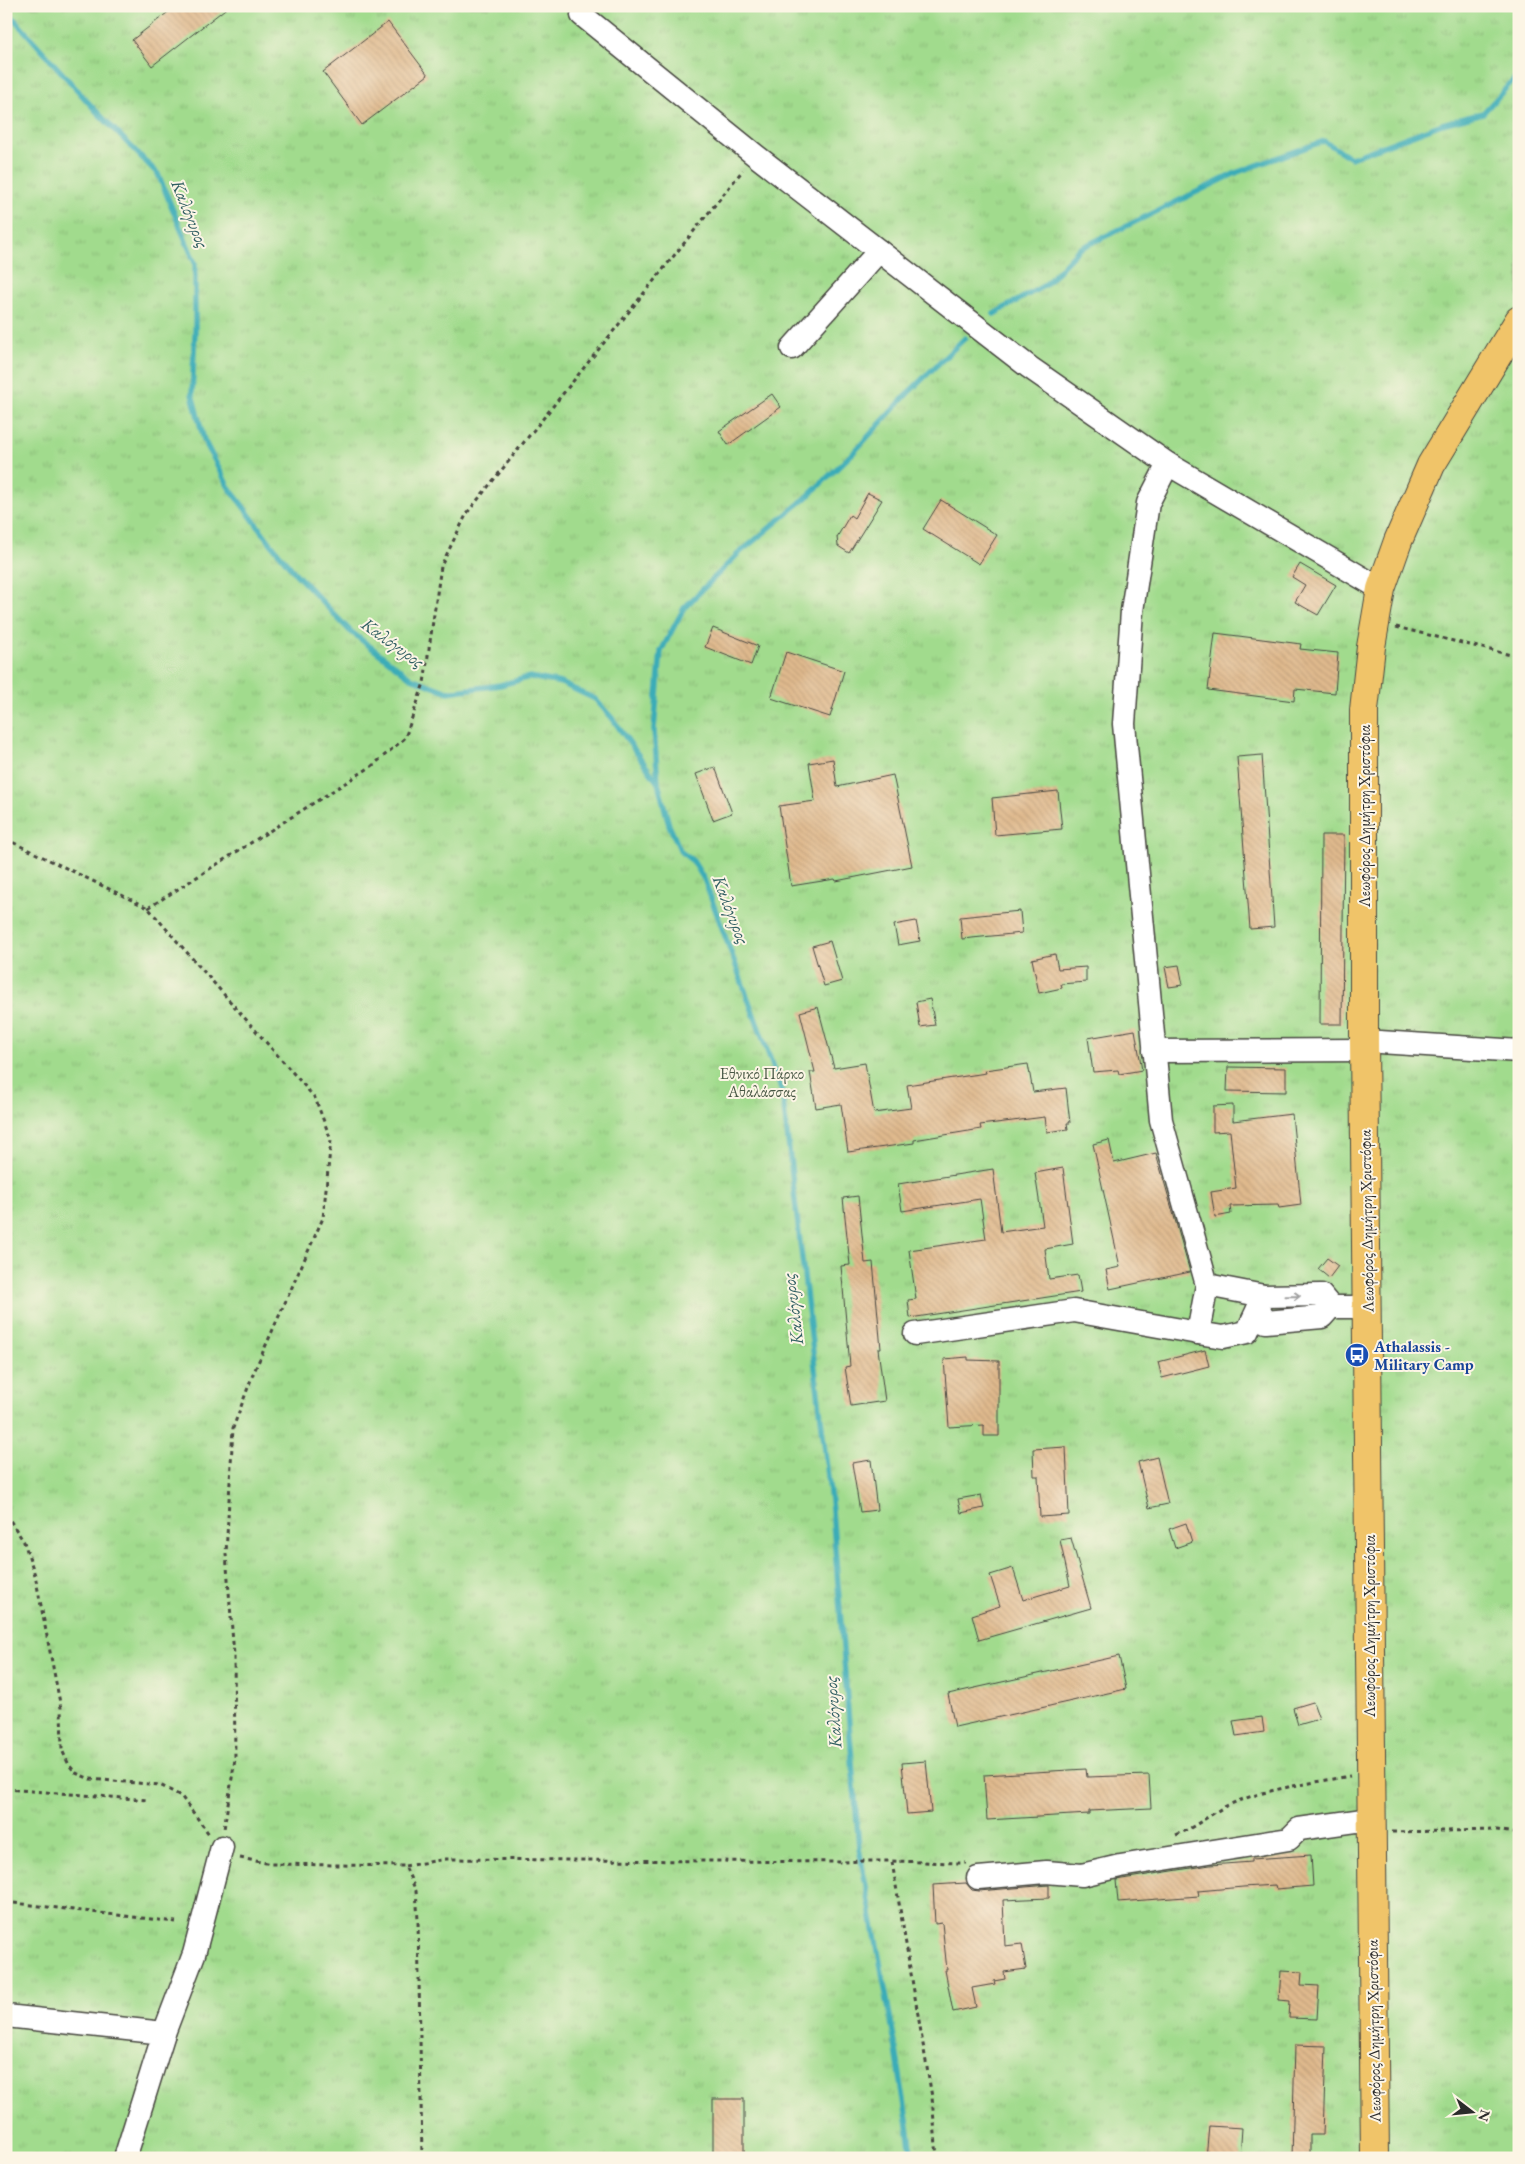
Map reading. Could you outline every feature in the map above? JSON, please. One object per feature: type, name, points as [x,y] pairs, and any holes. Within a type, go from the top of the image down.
[{"type":"main road","name":"Λεωφόρος Δημήτρη Χριστόφια","points":[[1375,2158],[1370,1826],[1364,1046],[1364,710],[1381,589],[1398,541],[1431,465],[1519,320]]},
{"type":"lane","points":[[582,14],[755,155],[1029,367],[1168,464],[1381,589]]},
{"type":"lane","points":[[792,348],[879,251]]},
{"type":"lane","points":[[1168,464],[1148,503],[1132,611],[1124,724],[1161,1120],[1207,1285],[1198,1333]]},
{"type":"lane","points":[[1154,1050],[1364,1046],[1519,1051]]},
{"type":"lane","points":[[1207,1285],[1261,1302]]},
{"type":"lane","points":[[1261,1302],[1266,1322],[1322,1317],[1331,1307],[1367,1308]]},
{"type":"lane","points":[[915,1334],[1074,1310],[1223,1337],[1248,1332],[1261,1302]]},
{"type":"lane","points":[[974,1871],[1046,1872],[1082,1875],[1120,1866],[1289,1839],[1299,1829],[1370,1826]]},
{"type":"lane","points":[[125,2158],[164,2033],[194,1954],[222,1847]]},
{"type":"lane","points":[[6,2016],[164,2033]]},
{"type":"path","points":[[148,908],[372,766],[405,738],[424,683],[441,566],[468,513],[755,155]]},
{"type":"path","points":[[1375,622],[1519,657]]},
{"type":"path","points":[[6,839],[148,908],[315,1098],[331,1140],[323,1218],[253,1374],[233,1428],[226,1554],[234,1656],[235,1759],[228,1810]]},
{"type":"path","points":[[1169,1838],[1226,1806],[1273,1789],[1370,1773]]},
{"type":"path","points":[[6,1789],[149,1800]]},
{"type":"path","points":[[1370,1826],[1497,1830],[1519,1834]]},
{"type":"path","points":[[405,1866],[446,1860],[844,1862],[876,1859],[974,1871]]},
{"type":"path","points":[[892,1862],[931,2088],[937,2158]]},
{"type":"path","points":[[6,1902],[176,1922]]},
{"type":"path","points":[[6,2156],[13,2158]]},
{"type":"green space","name":"Εθνικό Πάρκο Αθαλάσσας","points":[[6,6],[1519,6],[1519,2158],[6,2158]]},
{"type":"building","points":[[176,6],[229,6],[152,66],[132,40]]},
{"type":"building","points":[[388,22],[428,75],[362,125],[323,72]]},
{"type":"building","points":[[772,394],[781,407],[728,445],[719,431]]},
{"type":"building","points":[[868,493],[882,500],[849,553],[838,546],[837,537],[850,515],[854,518]]},
{"type":"building","points":[[941,500],[997,535],[979,564],[923,529]]},
{"type":"building","points":[[1300,564],[1336,585],[1318,615],[1295,602],[1305,585],[1292,577]]},
{"type":"building","points":[[713,628],[758,646],[751,665],[705,647]]},
{"type":"building","points":[[1215,633],[1301,644],[1300,649],[1338,653],[1335,693],[1295,689],[1294,701],[1208,690]]},
{"type":"building","points":[[786,652],[844,671],[830,717],[771,698]]},
{"type":"building","points":[[1262,755],[1274,927],[1250,929],[1237,757]]},
{"type":"building","points":[[833,759],[837,787],[893,775],[912,866],[836,881],[835,879],[791,886],[779,806],[815,801],[809,763]]},
{"type":"building","points":[[715,767],[732,813],[713,820],[696,774]]},
{"type":"building","points":[[1058,791],[1062,829],[995,835],[992,798]]},
{"type":"building","points":[[1321,835],[1344,835],[1342,1024],[1320,1024]]},
{"type":"building","points":[[1020,911],[1022,933],[962,939],[960,917]]},
{"type":"building","points":[[916,921],[920,941],[898,945],[894,925]]},
{"type":"building","points":[[830,941],[842,981],[824,986],[812,946]]},
{"type":"building","points":[[1055,954],[1058,969],[1086,967],[1086,982],[1061,984],[1062,988],[1039,993],[1032,959]]},
{"type":"building","points":[[1179,965],[1183,985],[1169,987],[1165,967]]},
{"type":"building","points":[[930,999],[935,1025],[920,1027],[916,1002]]},
{"type":"building","points":[[818,1007],[834,1068],[865,1063],[874,1113],[911,1108],[907,1085],[986,1073],[985,1070],[1028,1064],[1033,1092],[1066,1088],[1070,1123],[1067,1123],[1068,1129],[1047,1132],[1045,1117],[980,1125],[981,1129],[914,1140],[914,1143],[848,1152],[841,1104],[816,1108],[810,1072],[815,1072],[800,1012]]},
{"type":"building","points":[[1135,1030],[1142,1070],[1119,1074],[1118,1070],[1093,1072],[1088,1038]]},
{"type":"building","points":[[1228,1067],[1286,1068],[1286,1092],[1227,1091]]},
{"type":"building","points":[[1233,1105],[1233,1121],[1292,1114],[1301,1205],[1279,1208],[1278,1205],[1230,1206],[1231,1214],[1215,1217],[1211,1192],[1236,1188],[1230,1131],[1213,1132],[1213,1106]]},
{"type":"building","points":[[1109,1140],[1114,1163],[1156,1153],[1190,1272],[1110,1289],[1106,1270],[1120,1267],[1093,1144]]},
{"type":"building","points":[[1063,1168],[1073,1244],[1045,1249],[1049,1279],[1078,1275],[1081,1292],[910,1318],[908,1300],[916,1299],[909,1250],[986,1239],[980,1199],[902,1211],[898,1184],[993,1169],[1001,1232],[1043,1226],[1035,1173]]},
{"type":"building","points":[[858,1196],[865,1263],[873,1262],[881,1349],[878,1349],[885,1401],[851,1406],[845,1367],[850,1366],[841,1266],[850,1265],[843,1198]]},
{"type":"building","points":[[1327,1258],[1338,1266],[1329,1278],[1318,1269]]},
{"type":"building","points":[[1205,1350],[1209,1366],[1162,1378],[1158,1362]]},
{"type":"building","points":[[968,1357],[968,1360],[999,1361],[999,1436],[984,1436],[984,1425],[949,1427],[944,1359]]},
{"type":"building","points":[[1066,1447],[1069,1515],[1040,1517],[1038,1476],[1034,1476],[1033,1449]]},
{"type":"building","points":[[1157,1457],[1168,1504],[1149,1508],[1138,1462]]},
{"type":"building","points":[[871,1460],[877,1510],[860,1512],[852,1463]]},
{"type":"building","points":[[981,1495],[984,1508],[961,1513],[958,1499]]},
{"type":"building","points":[[1186,1523],[1192,1542],[1175,1548],[1169,1529]]},
{"type":"building","points":[[1071,1538],[1091,1608],[979,1640],[972,1615],[1000,1606],[990,1575],[1013,1568],[1023,1600],[1070,1586],[1060,1540]]},
{"type":"building","points":[[1119,1656],[1126,1689],[955,1727],[948,1694]]},
{"type":"building","points":[[1313,1702],[1319,1719],[1298,1725],[1293,1708]]},
{"type":"building","points":[[1262,1717],[1264,1732],[1236,1736],[1233,1721]]},
{"type":"building","points":[[926,1761],[931,1812],[907,1814],[902,1763]]},
{"type":"building","points":[[1086,1769],[1087,1777],[1149,1775],[1151,1808],[1089,1811],[1089,1814],[987,1820],[984,1775]]},
{"type":"building","points":[[1311,1855],[1313,1886],[1276,1889],[1275,1885],[1243,1887],[1198,1891],[1199,1896],[1118,1902],[1116,1880],[1210,1865],[1252,1862],[1252,1859]]},
{"type":"building","points":[[966,1883],[972,1890],[979,1891],[1049,1885],[1049,1898],[1003,1900],[1005,1946],[1022,1944],[1026,1969],[1004,1972],[1005,1979],[994,1981],[995,1984],[972,1988],[976,2007],[953,2012],[945,1970],[947,1970],[942,1923],[935,1924],[933,1885]]},
{"type":"building","points":[[1281,1971],[1302,1972],[1301,1985],[1319,1986],[1317,2019],[1289,2018],[1290,2001],[1279,2000]]},
{"type":"building","points":[[1295,2045],[1326,2046],[1323,2135],[1310,2135],[1310,2158],[1292,2158]]},
{"type":"building","points":[[713,2099],[744,2099],[744,2158],[713,2158]]},
{"type":"building","points":[[1209,2126],[1242,2128],[1240,2158],[1206,2158]]},
{"type":"waterway","name":"Καλόγυρος","points":[[6,10],[95,110],[158,174],[195,263],[195,333],[192,394],[204,440],[228,486],[269,541],[295,573],[350,631],[411,678],[448,692],[500,685],[530,677],[561,683],[595,699],[612,718],[658,783],[669,825],[681,852],[693,861],[704,879],[782,1091],[832,1510],[859,1848],[895,2043],[913,2158]]},
{"type":"waterway","points":[[994,314],[1045,285],[1079,249],[1238,172],[1324,141],[1351,158],[1442,124],[1483,113],[1519,74]]},
{"type":"waterway","points":[[658,782],[654,730],[661,651],[684,608],[738,554],[807,497],[854,452],[910,391],[965,338]]},
{"type":"place","name":"Athalassis - Military Camp","points":[[1357,1355]]}]
